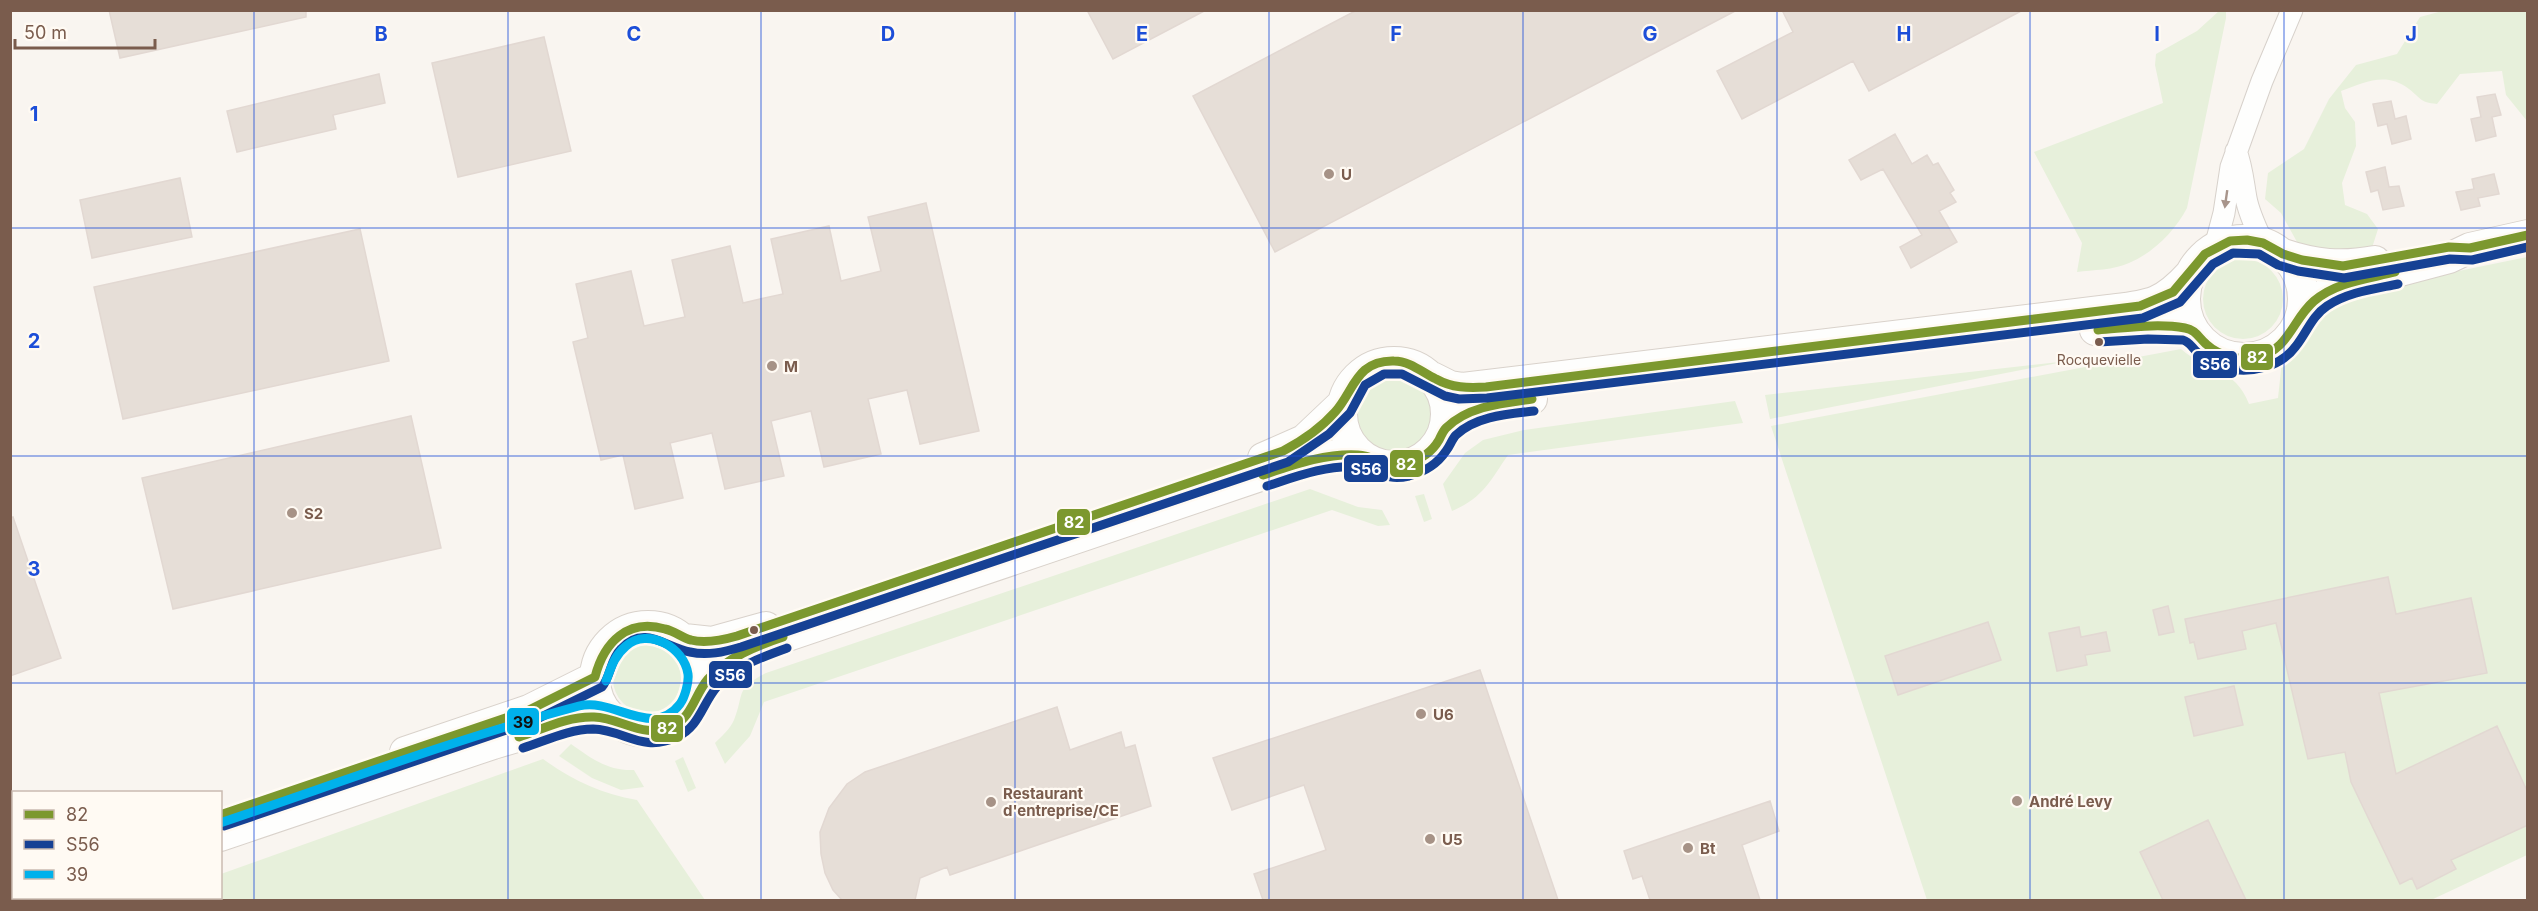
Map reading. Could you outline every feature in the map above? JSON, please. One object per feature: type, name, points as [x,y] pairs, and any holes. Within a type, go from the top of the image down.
[{"type":"main road","points":[[2190,274],[2185,288],[2184,303],[2187,318],[2194,331],[2204,343],[2217,352],[2231,357],[2257,357],[2275,349],[2290,336],[2302,312],[2314,300],[2336,288],[2449,258],[2470,248],[2528,235]]},
{"type":"main road","points":[[684,639],[712,642],[751,632],[1283,451],[1304,440],[1342,404],[1353,380],[1364,370],[1377,364],[1392,361],[1407,363],[1450,386],[1463,388],[2109,310],[2154,302],[2173,292],[2200,259],[2215,247],[2230,241],[2247,240],[2318,264],[2343,266],[2449,247],[2470,248]]},
{"type":"main road","points":[[2273,248],[2293,266],[2300,280],[2304,296],[2302,312]]},
{"type":"main road","points":[[1444,429],[1468,413],[1495,404],[1568,394],[2094,331],[2159,327],[2194,331]]},
{"type":"main road","points":[[1342,404],[1345,432],[1352,445],[1362,455],[1387,465],[1403,465],[1418,460],[1431,451],[1444,429],[1447,415],[1445,401],[1432,377]]},
{"type":"main road","points":[[700,690],[720,669],[752,648],[1278,470],[1330,456],[1362,455]]},
{"type":"main road","points":[[639,626],[669,630],[684,639],[695,654],[701,671],[700,690],[695,704],[686,716],[673,726],[658,731],[628,728],[616,721],[604,709],[597,694],[595,677],[597,663],[603,649],[625,630],[639,626]]},
{"type":"main road","points":[[222,814],[529,710],[595,677]]},
{"type":"main road","points":[[222,835],[493,744],[584,717],[616,721]]},
{"type":"street","points":[[2215,247],[2224,213],[2230,167],[2292,10]]},
{"type":"street","points":[[2236,150],[2243,170],[2251,217],[2273,248]]},
{"type":"green space","points":[[2446,10],[2527,11],[2527,121],[2506,95],[2502,71],[2460,74],[2437,104],[2424,101],[2409,89],[2392,81],[2375,80],[2341,91],[2345,108],[2355,122],[2356,146],[2342,183],[2345,205],[2367,214],[2378,229],[2371,251],[2321,256],[2297,242],[2281,213],[2265,199],[2268,173],[2304,149],[2329,99],[2356,65],[2397,54],[2420,17]]},
{"type":"green space","points":[[2219,11],[2226,11],[2226,18],[2187,208],[2162,240],[2138,259],[2117,267],[2077,272],[2082,243],[2034,152],[2163,103],[2155,65],[2156,54],[2197,31]]},
{"type":"green space","points":[[2527,257],[2527,855],[2431,900],[1927,900],[1771,426],[2181,349],[2228,376],[2243,392],[2249,404],[2278,398],[2282,361],[2306,342],[2316,314],[2332,297]]},
{"type":"green space","points":[[2243,259],[2258,262],[2271,271],[2280,284],[2283,299],[2280,314],[2271,327],[2258,336],[2243,339],[2228,336],[2215,327],[2206,314],[2203,299],[2206,284],[2215,271],[2228,262]]},
{"type":"green space","points":[[2068,361],[1770,419],[1765,395]]},
{"type":"green space","points":[[1402,375],[1415,381],[1426,392],[1432,405],[1430,428],[1415,445],[1402,451],[1386,451],[1373,445],[1358,428],[1356,405],[1362,392],[1379,377]]},
{"type":"green space","points":[[1735,401],[1743,423],[1508,455],[1491,481],[1479,494],[1452,511],[1443,484],[1465,453],[1483,440],[1524,430]]},
{"type":"green space","points":[[1310,489],[1358,507],[1382,510],[1390,525],[1378,526],[1332,510],[764,702],[750,736],[725,764],[715,743],[732,723],[745,688],[766,673]]},
{"type":"green space","points":[[1424,494],[1432,519],[1424,522],[1415,496]]},
{"type":"green space","points":[[654,645],[666,651],[675,660],[681,672],[679,692],[671,703],[654,713],[640,713],[623,703],[615,692],[613,672],[623,655],[634,647]]},
{"type":"green space","points":[[571,744],[608,766],[634,770],[644,787],[621,790],[592,778],[559,756]]},
{"type":"green space","points":[[683,757],[696,788],[688,792],[675,761]]},
{"type":"green space","points":[[543,759],[587,785],[637,800],[705,900],[146,900],[222,899],[222,874]]},
{"type":"building","points":[[109,10],[306,10],[306,17],[120,58]]},
{"type":"building","points":[[1087,10],[1206,10],[1113,59]]},
{"type":"building","name":"U","points":[[1357,10],[1737,10],[1275,252],[1193,96]]},
{"type":"building","points":[[1782,10],[2023,10],[1869,91],[1853,61],[1742,119],[1717,71],[1793,32]]},
{"type":"building","points":[[544,37],[571,151],[458,177],[432,63]]},
{"type":"building","points":[[379,74],[385,103],[333,115],[336,129],[237,152],[227,111]]},
{"type":"building","points":[[2495,94],[2501,115],[2492,117],[2496,136],[2476,141],[2471,119],[2481,117],[2477,97]]},
{"type":"building","points":[[2391,101],[2395,119],[2406,116],[2411,139],[2392,144],[2387,124],[2378,126],[2373,104]]},
{"type":"building","points":[[1895,134],[1912,164],[1927,155],[1933,165],[1938,163],[1954,190],[1950,193],[1956,202],[1939,211],[1957,242],[1911,268],[1900,247],[1922,235],[1883,169],[1861,180],[1849,160]]},
{"type":"building","points":[[2385,167],[2389,187],[2399,186],[2404,206],[2383,210],[2378,190],[2371,192],[2366,172]]},
{"type":"building","points":[[2494,174],[2499,194],[2478,198],[2480,206],[2461,210],[2456,192],[2474,189],[2472,179]]},
{"type":"building","points":[[180,178],[192,237],[92,258],[80,200]]},
{"type":"building","name":"M","points":[[926,203],[979,431],[920,444],[907,390],[868,399],[881,454],[824,467],[811,411],[771,421],[784,476],[725,489],[712,433],[670,443],[683,498],[635,509],[623,455],[601,460],[573,342],[588,338],[576,284],[631,271],[644,326],[685,317],[672,260],[730,246],[743,303],[783,294],[771,239],[829,226],[841,281],[881,271],[868,217]]},
{"type":"building","points":[[360,229],[389,361],[123,419],[94,287]]},
{"type":"building","name":"S2","points":[[411,416],[441,548],[173,609],[142,478]]},
{"type":"building","points":[[13,517],[61,658],[10,676],[10,518]]},
{"type":"building","points":[[2388,577],[2396,614],[2471,598],[2487,673],[2379,693],[2396,774],[2497,726],[2528,793],[2528,825],[2451,860],[2456,869],[2417,889],[2412,878],[2400,884],[2351,782],[2345,752],[2308,759],[2276,623],[2242,631],[2246,649],[2198,659],[2194,642],[2190,643],[2185,619]]},
{"type":"building","points":[[2168,606],[2174,632],[2159,635],[2153,610]]},
{"type":"building","points":[[1988,622],[2001,660],[1898,695],[1885,656]]},
{"type":"building","points":[[2079,627],[2081,637],[2106,632],[2110,651],[2085,655],[2087,665],[2057,671],[2049,633]]},
{"type":"building","points":[[1480,670],[1558,900],[1263,900],[1254,874],[1326,850],[1304,785],[1232,810],[1213,758]]},
{"type":"building","points":[[2234,686],[2243,725],[2194,736],[2185,697]]},
{"type":"building","name":"Restaurant d'entreprise/CE","points":[[1057,707],[1070,750],[1121,732],[1125,748],[1135,745],[1151,806],[950,875],[947,867],[920,878],[915,900],[842,900],[833,890],[825,873],[820,832],[829,808],[847,784],[865,772]]},
{"type":"building","name":"Bt","points":[[1770,801],[1779,831],[1742,845],[1760,900],[1650,900],[1642,876],[1633,879],[1624,851]]},
{"type":"building","points":[[2208,820],[2246,900],[2163,900],[2140,852]]},
{"type":"transit line","name":"82","points":[[222,814],[529,710],[595,677],[599,664],[611,644],[629,630],[652,626],[703,642],[732,637],[1283,451],[1304,439],[1323,424],[1341,404],[1357,378],[1371,366],[1381,362],[1405,363],[1454,386],[1486,387],[2140,306],[2173,292],[2205,254],[2230,241],[2247,240],[2263,243],[2283,254],[2302,260],[2343,266],[2449,247],[2470,248],[2528,235]]},
{"type":"transit line","name":"S56","points":[[224,826],[533,721],[602,687],[617,653],[638,638],[655,639],[703,654],[735,649],[1288,462],[1329,434],[1350,413],[1365,385],[1384,374],[1402,374],[1445,396],[1459,399],[1487,398],[2143,318],[2180,302],[2213,264],[2233,253],[2259,254],[2278,265],[2298,271],[2344,278],[2450,259],[2472,260],[2528,247]]},
{"type":"transit line","name":"82","points":[[2098,330],[2153,326],[2185,328],[2194,332],[2211,348],[2223,354],[2244,358],[2257,357],[2276,348],[2314,301],[2332,289],[2395,272]]},
{"type":"transit line","name":"S56","points":[[2099,342],[2148,339],[2183,340],[2210,362],[2225,368],[2235,370],[2264,368],[2282,360],[2289,354],[2314,319],[2327,306],[2352,294],[2398,284]]},
{"type":"transit line","name":"82","points":[[1263,475],[1310,461],[1346,455],[1364,456],[1393,465],[1406,464],[1429,452],[1446,428],[1465,415],[1486,407],[1532,399]]},
{"type":"transit line","name":"S56","points":[[1267,486],[1311,472],[1345,467],[1363,468],[1393,477],[1409,476],[1435,463],[1443,455],[1453,438],[1473,424],[1493,417],[1534,411]]},
{"type":"transit line","name":"82","points":[[519,737],[584,717],[604,718],[652,731],[673,726],[685,717],[708,679],[724,664],[743,653],[783,637]]},
{"type":"transit line","name":"39","points":[[222,822],[444,747],[579,706],[606,707],[645,718],[657,718],[669,714],[680,704],[684,697],[688,674],[685,664],[672,648],[654,639],[644,639],[635,641],[622,650],[613,662],[606,681]]},
{"type":"transit line","name":"S56","points":[[523,748],[566,733],[593,729],[604,730],[643,742],[654,743],[677,737],[690,728],[716,688],[731,674],[758,659],[787,648]]},
{"type":"place","name":"U","points":[[1329,174]]},
{"type":"place","name":"Rocquevielle","points":[[2099,342]]},
{"type":"place","name":"M","points":[[772,366]]},
{"type":"place","name":"S2","points":[[292,513]]},
{"type":"place","name":"U6","points":[[1421,714]]},
{"type":"place","name":"André Levy","points":[[2017,801]]},
{"type":"place","name":"Restaurant d'entreprise/CE","points":[[991,802]]},
{"type":"place","name":"U5","points":[[1430,839]]},
{"type":"place","name":"Bt","points":[[1688,848]]}]
